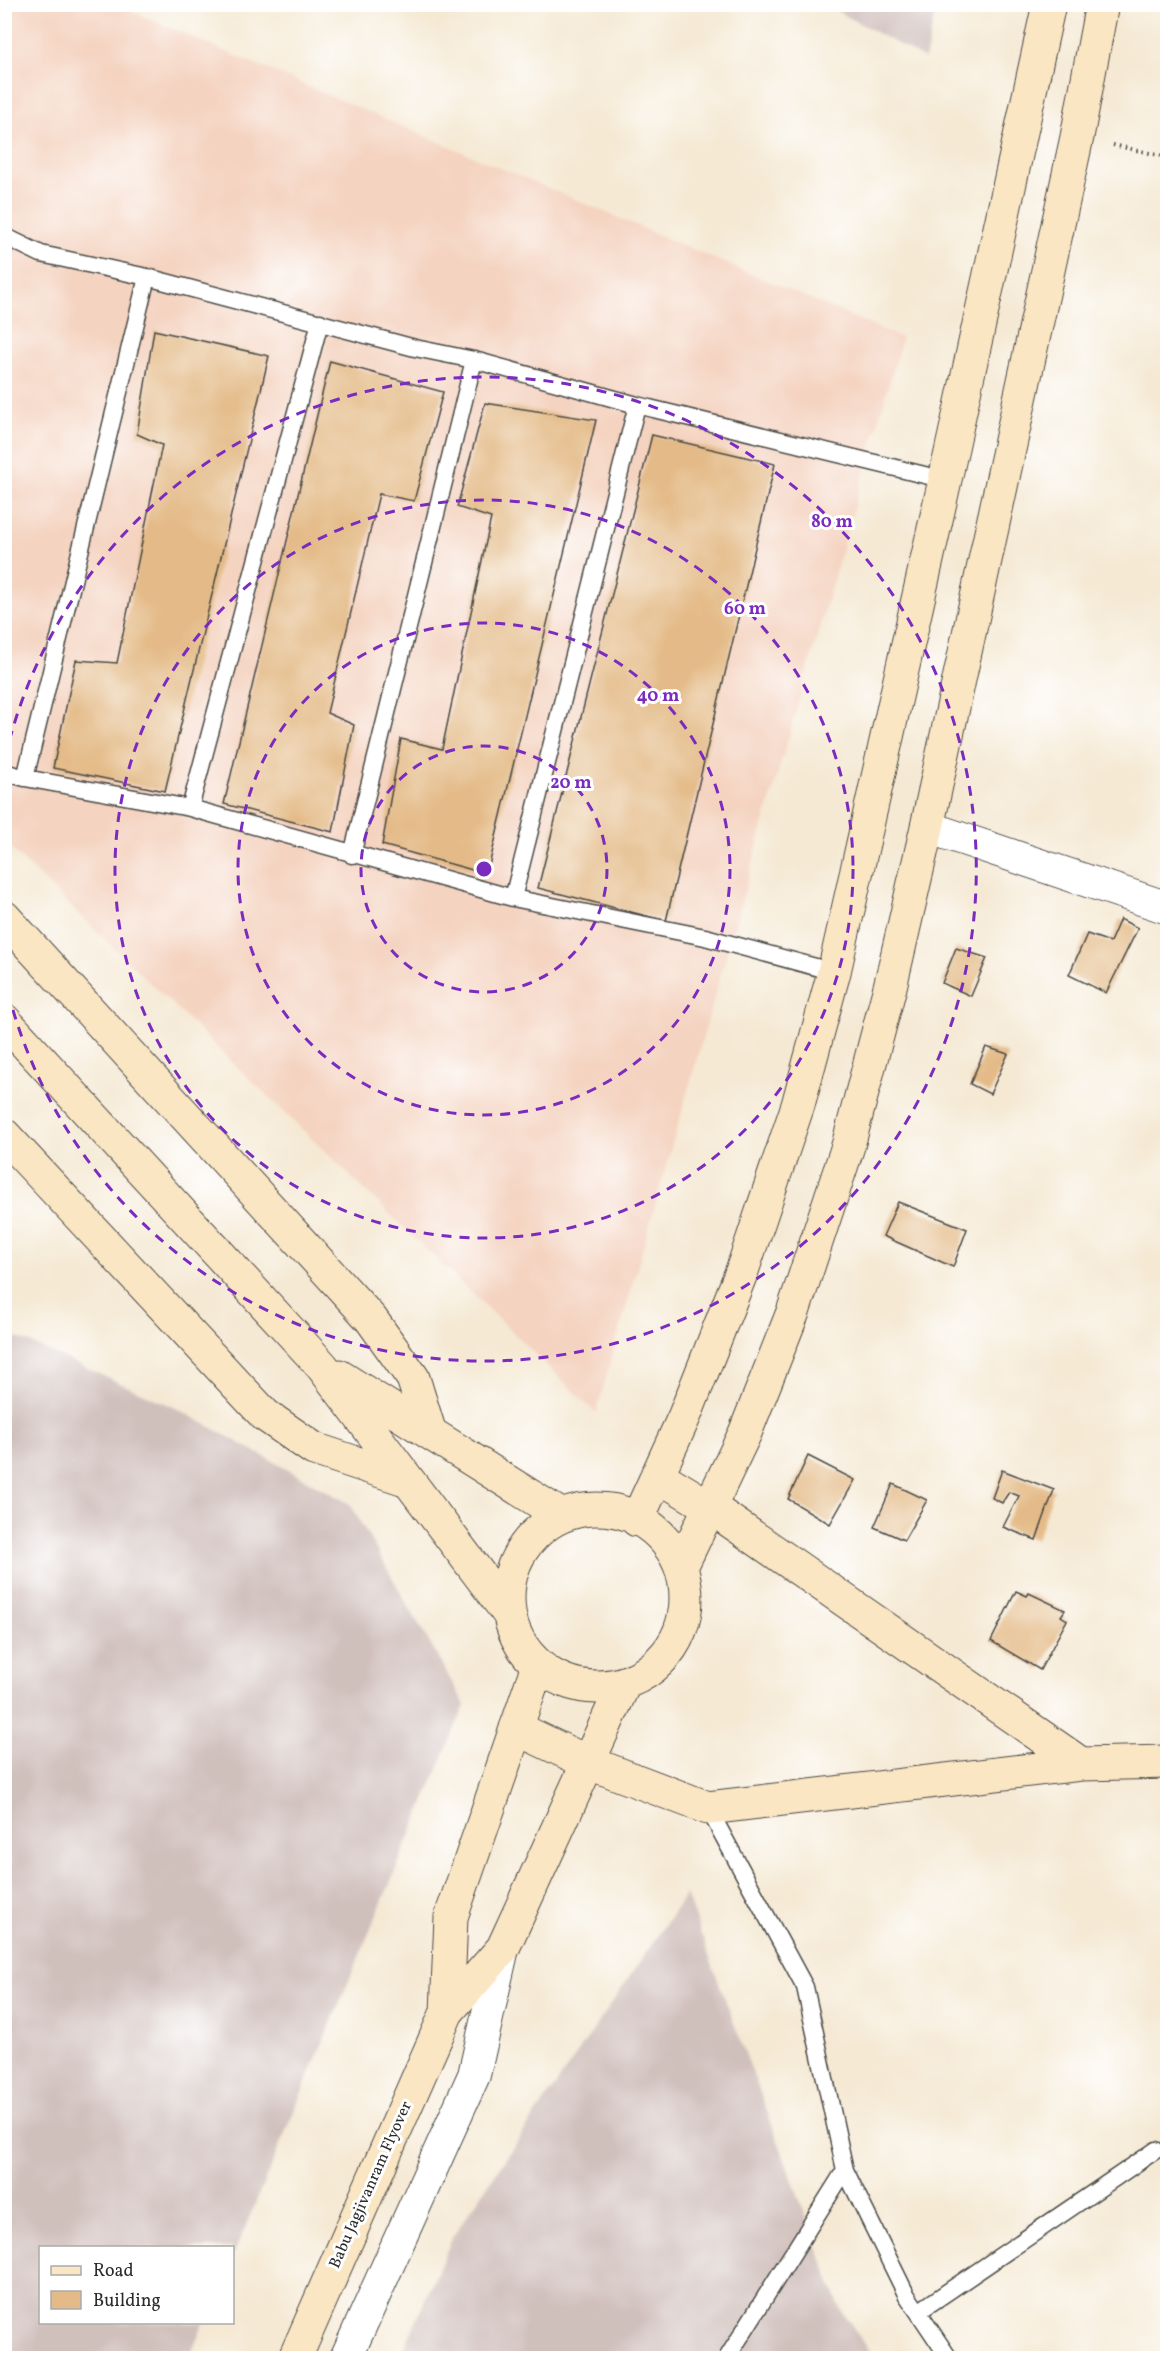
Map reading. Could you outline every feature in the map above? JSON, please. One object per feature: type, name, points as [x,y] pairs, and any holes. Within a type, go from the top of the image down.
[{"type":"main road","points":[[636,1520],[685,1415],[742,1271],[798,1105],[834,972],[945,480],[1048,4]]},
{"type":"main road","points":[[681,1567],[745,1433],[793,1312],[848,1146],[890,987],[927,827],[1077,137],[1102,4]]},
{"type":"main road","points":[[4,917],[371,1319],[413,1378],[430,1433]]},
{"type":"main road","points":[[4,1020],[322,1366],[509,1614],[519,1642],[538,1665],[564,1681],[594,1688],[624,1684],[651,1670],[670,1650],[683,1624],[686,1595],[681,1567],[667,1542],[645,1524],[619,1512],[590,1509],[562,1516],[537,1532],[518,1555],[508,1584],[509,1614]]},
{"type":"main road","points":[[4,1135],[265,1415],[314,1449],[408,1480]]},
{"type":"main road","points":[[322,1366],[562,1516]]},
{"type":"main road","points":[[657,1475],[710,1507],[1081,1764]]},
{"type":"main road","points":[[447,2012],[451,1917],[538,1665]]},
{"type":"main road","points":[[447,2012],[503,1948],[624,1684]]},
{"type":"main road","points":[[516,1728],[587,1762],[708,1808],[1081,1764],[1167,1762]]},
{"type":"main road","name":"Babu Jagjivanram Flyover","points":[[295,2358],[447,2012]]},
{"type":"street","points":[[927,827],[1167,908]]},
{"type":"street","points":[[346,2358],[474,2075],[503,1948]]},
{"type":"lane","points":[[4,236],[41,254],[147,277],[415,348],[474,360],[637,405],[945,480]]},
{"type":"lane","points":[[25,778],[147,277]]},
{"type":"lane","points":[[190,808],[320,322]]},
{"type":"lane","points":[[352,855],[474,360]]},
{"type":"lane","points":[[513,898],[637,405]]},
{"type":"lane","points":[[4,772],[25,778],[190,808],[513,898],[705,937],[834,972]]},
{"type":"lane","points":[[708,1808],[805,1987],[845,2170],[906,2294],[949,2358]]},
{"type":"lane","points":[[918,2312],[1156,2150]]},
{"type":"lane","points":[[727,2358],[845,2170]]},
{"type":"path","points":[[1077,137],[1167,157]]},
{"type":"shaded area","points":[[4,5],[116,5],[902,338],[596,1413],[5,843]]},
{"type":"shaded area","points":[[826,5],[937,5],[925,59]]},
{"type":"shaded area","points":[[5,1332],[178,1409],[350,1504],[465,1705],[234,2254],[234,2246],[39,2246],[39,2324],[204,2324],[189,2358],[5,2358]]},
{"type":"shaded area","points":[[686,1894],[840,2308],[874,2358],[400,2358],[453,2236]]},
{"type":"building","points":[[154,330],[269,356],[165,791],[53,768],[76,660],[117,663],[162,445],[137,434]]},
{"type":"building","points":[[330,361],[443,392],[414,501],[379,494],[327,713],[354,725],[333,832],[224,804]]},
{"type":"building","points":[[485,403],[596,420],[487,874],[382,845],[401,739],[442,749],[491,518],[457,507]]},
{"type":"building","points":[[652,435],[775,464],[666,921],[538,888]]},
{"type":"building","points":[[1120,919],[1138,928],[1106,993],[1069,975],[1087,934],[1110,942]]},
{"type":"building","points":[[956,948],[987,958],[971,996],[942,983]]},
{"type":"building","points":[[986,1047],[1008,1054],[990,1094],[970,1084]]},
{"type":"building","points":[[898,1202],[967,1229],[953,1267],[883,1236]]},
{"type":"building","points":[[808,1456],[855,1480],[830,1524],[788,1499]]},
{"type":"building","points":[[1002,1470],[1054,1490],[1036,1540],[1003,1527],[1019,1496],[1009,1492],[1002,1503],[992,1498]]},
{"type":"building","points":[[893,1484],[927,1500],[904,1540],[874,1527]]},
{"type":"building","points":[[1016,1591],[1027,1596],[1029,1593],[1065,1610],[1061,1616],[1067,1620],[1040,1670],[991,1641]]}]
